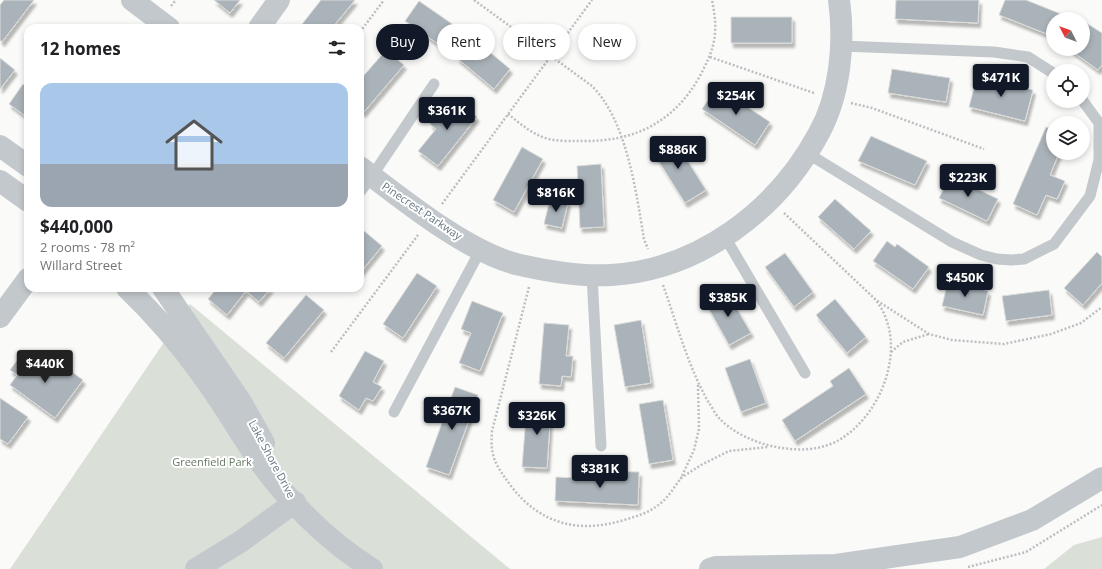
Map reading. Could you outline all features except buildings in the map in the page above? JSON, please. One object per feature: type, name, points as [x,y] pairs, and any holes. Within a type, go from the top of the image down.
[{"type":"street","points":[[132,0],[164,24]]},
{"type":"street","points":[[262,24],[279,0]]},
{"type":"street","name":"Pinecrest Parkway","points":[[364,178],[481,249],[514,263],[534,268],[592,275],[612,275],[657,267],[688,256],[725,237],[750,219],[779,191],[807,153],[820,132],[832,99],[839,71],[842,46],[839,0]]},
{"type":"street","points":[[0,146],[24,163]]},
{"type":"street","points":[[0,181],[24,198]]},
{"type":"street","points":[[0,317],[24,284]]},
{"type":"street","name":"Lake Shore Drive","points":[[131,292],[180,345],[203,375],[272,478],[295,502]]},
{"type":"street","name":"Lake Shore Drive","points":[[166,292],[241,402],[285,480],[295,502]]},
{"type":"street","points":[[710,569],[716,567],[836,565],[960,547],[1032,520],[1102,478]]},
{"type":"street","points":[[196,569],[240,542],[295,502],[319,528],[356,559],[372,569]]},
{"type":"lane","points":[[842,46],[994,52],[1028,57],[1046,69]]},
{"type":"lane","points":[[364,178],[434,84]]},
{"type":"lane","points":[[807,153],[952,242],[992,257],[1011,260],[1024,259],[1054,244],[1090,196],[1099,160],[1099,124],[1088,108]]},
{"type":"lane","points":[[725,237],[805,373]]},
{"type":"lane","points":[[394,412],[481,249]]},
{"type":"lane","points":[[592,275],[601,446]]},
{"type":"path","points":[[364,27],[384,0]]},
{"type":"path","points":[[474,0],[507,24]]},
{"type":"path","points":[[570,30],[592,0]]},
{"type":"path","points":[[508,114],[538,135],[558,140],[592,141],[621,138],[638,133],[657,124],[677,108],[694,86],[710,57],[715,34],[712,0]]},
{"type":"path","points":[[331,352],[548,60]]},
{"type":"path","points":[[556,60],[592,86],[602,97],[614,118],[632,170],[644,239],[657,267],[698,384],[718,417],[736,432],[769,447]]},
{"type":"path","points":[[770,200],[876,300],[929,334],[952,340],[1004,344],[1051,334],[1081,323],[1102,307]]},
{"type":"path","points":[[534,268],[492,430],[490,450],[500,471],[518,496],[541,514],[566,525],[590,527],[619,522],[645,514],[663,501],[681,478],[694,450],[699,429],[698,384]]},
{"type":"path","points":[[681,478],[701,464],[729,451],[769,447],[815,449],[839,440],[860,422],[874,405],[884,384],[891,352],[890,332],[885,315],[876,300]]},
{"type":"path","points":[[891,352],[903,342],[929,334]]},
{"type":"green space","name":"Greenfield Park","points":[[190,304],[510,569],[10,569]]},
{"type":"green space","points":[[1102,537],[1102,569],[1044,569],[1074,545]]}]
